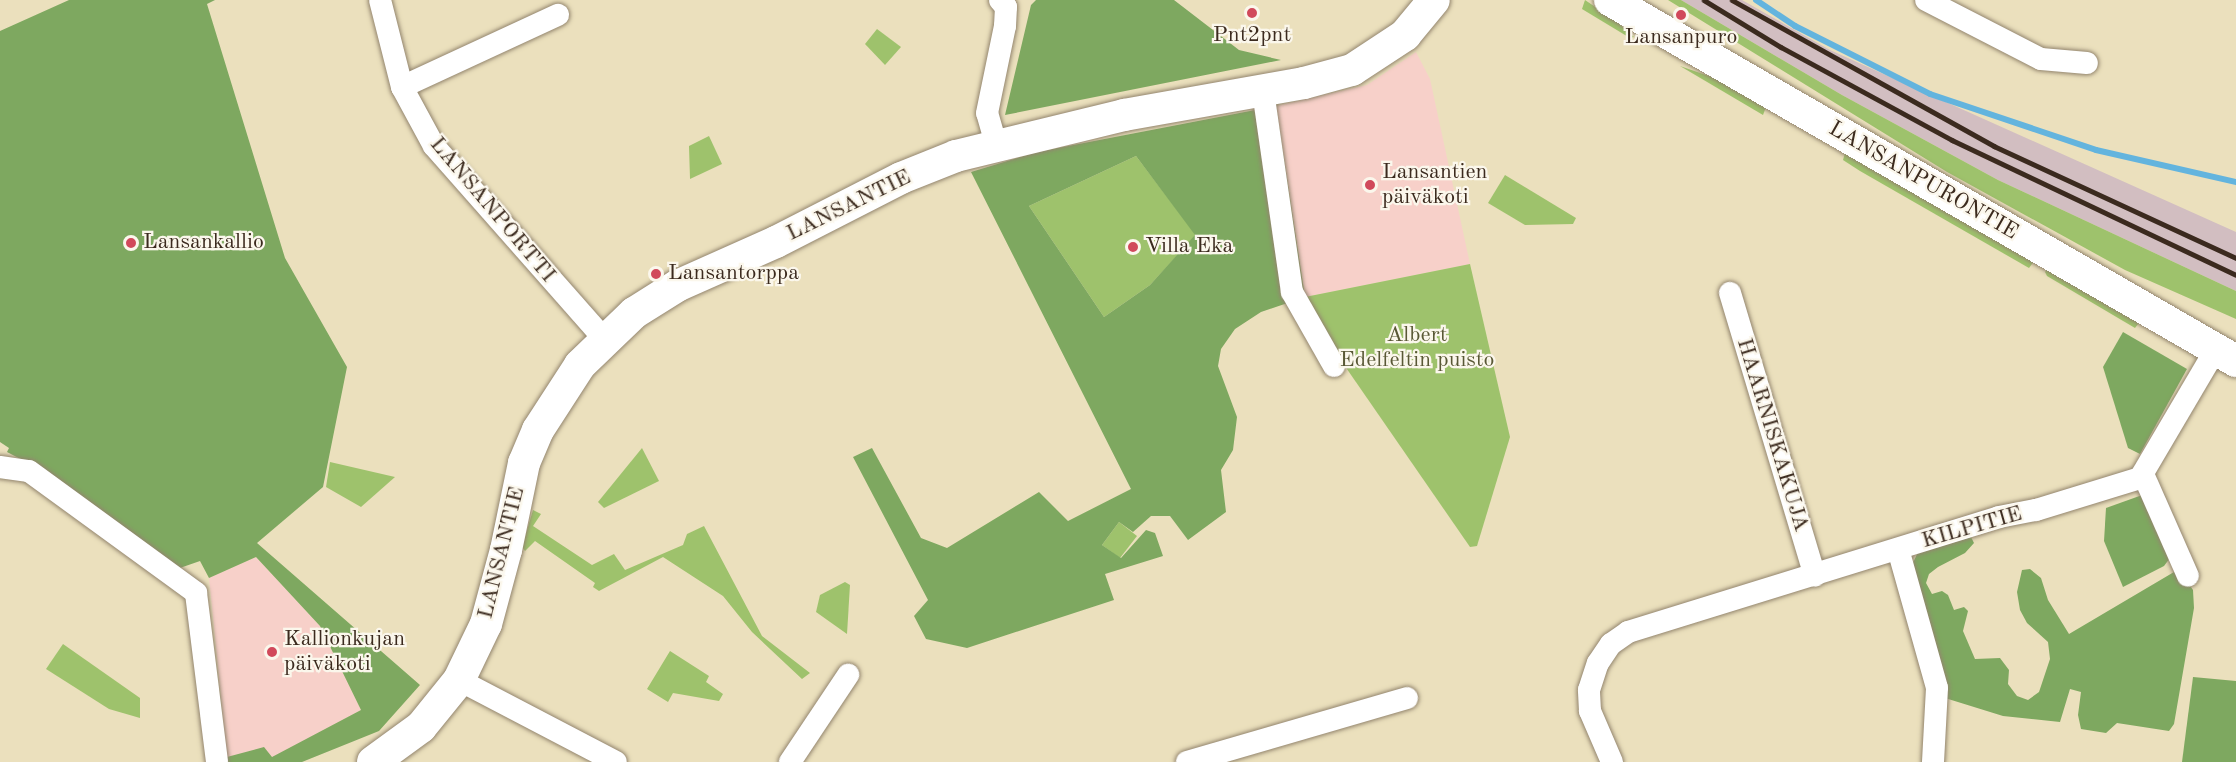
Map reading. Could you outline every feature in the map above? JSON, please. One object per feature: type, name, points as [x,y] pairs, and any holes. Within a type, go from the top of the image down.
[{"type":"street","name":"LANSANPORTTI","points":[[380,0],[402,87],[434,146],[604,339]]},
{"type":"street","points":[[996,144],[987,113],[1005,26],[1006,7],[1000,0]]},
{"type":"street","name":"LANSANTIE","points":[[373,762],[421,728],[459,680],[489,614],[524,463],[556,397],[604,339],[634,313],[677,286],[776,242],[901,178],[996,144],[1263,91],[1353,70],[1405,35],[1434,0]]},
{"type":"street","name":"LANSANPURONTIE","points":[[1610,0],[2226,355]]},
{"type":"street","points":[[1926,0],[2041,59],[2087,63]]},
{"type":"street","points":[[402,87],[558,15]]},
{"type":"street","points":[[1263,91],[1292,292],[1334,366]]},
{"type":"street","name":"HAARNISKAKUJA","points":[[1730,293],[1815,576]]},
{"type":"street","points":[[2188,576],[2143,474],[2226,355]]},
{"type":"street","points":[[0,467],[29,471],[196,593],[217,762]]},
{"type":"street","name":"KILPITIE","points":[[1612,762],[1590,711],[1589,690],[1598,663],[1611,644],[1628,632],[1898,549],[2133,481],[2143,474]]},
{"type":"street","points":[[1898,549],[1937,688],[1933,762]]},
{"type":"street","points":[[790,762],[848,675]]},
{"type":"street","points":[[459,680],[616,762]]},
{"type":"street","points":[[1187,762],[1407,698]]},
{"type":"shaded area","points":[[1681,0],[1742,0],[1830,50],[2236,232],[2236,291],[1998,180],[1842,95]]},
{"type":"shaded area","name":"Lansantien päiväkoti","points":[[1416,52],[1430,79],[1470,264],[1305,297],[1276,106],[1367,85]]},
{"type":"shaded area","name":"Kallionkujan päiväkoti","points":[[256,557],[320,626],[361,710],[272,758],[227,757],[209,578]]},
{"type":"green space","points":[[69,0],[215,0],[207,4],[285,258],[347,367],[323,487],[257,543],[420,685],[379,731],[302,762],[227,762],[227,757],[264,747],[272,757],[361,710],[320,626],[256,557],[209,578],[200,561],[177,569],[32,465],[7,452],[9,448],[0,442],[0,31]]},
{"type":"green space","points":[[1036,0],[1174,0],[1239,50],[1281,60],[1005,115],[1031,5]]},
{"type":"green space","points":[[1585,0],[1616,21],[1634,37],[1630,38],[1582,9]]},
{"type":"green space","points":[[1668,0],[1681,0],[1842,95],[1998,180],[2236,291],[2236,319],[2125,270],[1947,172]]},
{"type":"green space","points":[[877,29],[901,47],[885,65],[865,44]]},
{"type":"green space","points":[[1680,66],[1726,82],[1766,107],[1763,115]]},
{"type":"green space","points":[[1276,106],[1305,297],[1261,312],[1235,329],[1221,349],[1218,366],[1237,417],[1233,450],[1221,470],[1226,512],[1188,540],[1170,516],[1151,516],[1133,532],[1119,522],[1102,545],[1121,558],[1146,530],[1155,533],[1163,556],[1105,574],[1114,600],[967,648],[926,639],[914,616],[928,600],[853,457],[872,448],[921,538],[947,548],[1039,492],[1068,521],[1131,489],[971,172],[1037,152]],"holes":[[[1136,156],[1195,235],[1150,285],[1104,317],[1029,206]]]},
{"type":"green space","points":[[709,136],[722,164],[690,179],[689,146]]},
{"type":"green space","points":[[1845,153],[2035,260],[2029,268],[1860,171],[1843,160]]},
{"type":"green space","points":[[1136,156],[1196,235],[1150,285],[1104,317],[1029,206]]},
{"type":"green space","points":[[1505,175],[1576,218],[1573,224],[1525,225],[1488,203]]},
{"type":"green space","name":"Albert Edelfeltin puisto","points":[[1470,264],[1510,437],[1477,546],[1470,547],[1340,359],[1305,297]]},
{"type":"green space","points":[[2049,266],[2142,319],[2135,328],[2047,276],[2045,272]]},
{"type":"green space","points":[[2123,332],[2187,369],[2140,454],[2128,448],[2103,367]]},
{"type":"green space","points":[[642,448],[659,481],[604,508],[598,502]]},
{"type":"green space","points":[[330,462],[395,477],[361,507],[326,487]]},
{"type":"green space","points":[[2145,494],[2170,558],[2164,566],[2123,587],[2104,541],[2106,508]]},
{"type":"green space","points":[[533,510],[541,514],[533,526],[592,565],[614,554],[625,570],[683,545],[687,534],[704,526],[762,636],[810,673],[802,679],[752,632],[723,596],[663,557],[599,591],[593,587],[595,583],[535,541],[525,551],[522,547]]},
{"type":"green space","points":[[1119,522],[1137,536],[1120,558],[1102,545]]},
{"type":"green space","points":[[1971,537],[1974,543],[1965,553],[1938,567],[1929,574],[1926,583],[1932,594],[1942,591],[1948,595],[1954,610],[1964,607],[1968,611],[1963,631],[1975,659],[2000,658],[2009,670],[2008,684],[2017,696],[2028,700],[2039,692],[2050,659],[2048,642],[2027,623],[2020,610],[2017,592],[2022,570],[2030,569],[2041,578],[2048,600],[2069,634],[2174,572],[2183,575],[2193,590],[2194,608],[2174,724],[2169,731],[2117,723],[2106,733],[2081,729],[2078,715],[2081,692],[2070,689],[2060,722],[2003,716],[1945,698],[1911,567],[1918,552]]},
{"type":"green space","points":[[845,582],[850,585],[847,634],[816,612],[820,595]]},
{"type":"green space","points":[[63,644],[140,698],[140,718],[109,709],[46,669]]},
{"type":"green space","points":[[670,651],[709,676],[706,682],[723,694],[719,701],[673,693],[668,702],[647,689]]},
{"type":"green space","points":[[2193,677],[2236,681],[2236,762],[2182,762]]},
{"type":"waterway","points":[[1756,0],[1795,26],[1930,94],[2096,150],[2236,182]]},
{"type":"railway","points":[[1704,0],[1781,47],[1952,140],[2236,275]]},
{"type":"railway","points":[[1732,0],[1994,146],[2236,258]]},
{"type":"place","name":"Pnt2pnt","points":[[1252,13]]},
{"type":"place","name":"Lansanpuro","points":[[1681,15]]},
{"type":"place","name":"Lansantien päiväkoti","points":[[1370,185]]},
{"type":"place","name":"Lansankallio","points":[[131,243]]},
{"type":"place","name":"Villa Eka","points":[[1133,247]]},
{"type":"place","name":"Lansantorppa","points":[[656,274]]},
{"type":"place","name":"Kallionkujan päiväkoti","points":[[272,652]]}]
